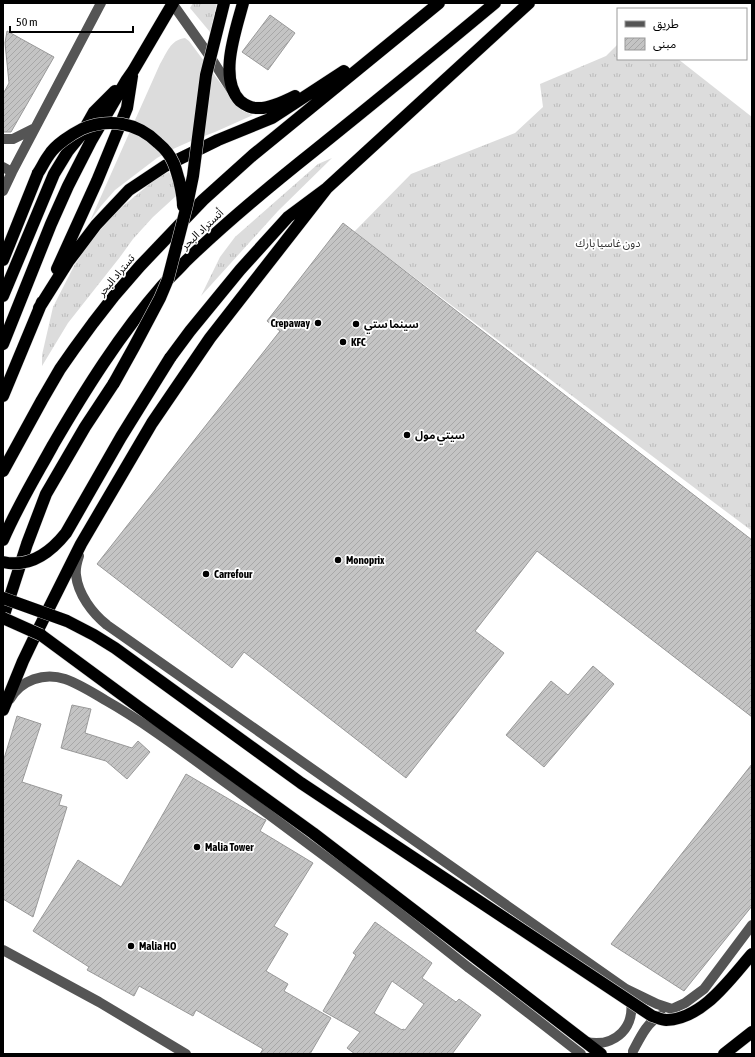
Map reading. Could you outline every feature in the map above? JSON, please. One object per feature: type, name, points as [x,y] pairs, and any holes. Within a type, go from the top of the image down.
[{"type":"highway","points":[[3,344],[51,224],[90,141],[173,3]]},
{"type":"highway","points":[[243,3],[230,63],[230,79],[233,91],[237,98],[243,104],[258,108],[276,104],[324,85]]},
{"type":"highway","points":[[39,308],[68,262],[96,225],[129,190],[165,166],[218,140],[272,118],[324,85],[416,22],[439,3]]},
{"type":"highway","name":"أتستراد البحر","points":[[3,540],[27,492],[69,417],[139,313],[163,285],[235,216],[495,3]]},
{"type":"highway","points":[[3,562],[12,564],[31,560],[46,553],[60,541],[170,358],[240,270],[288,217],[327,188],[530,3]]},
{"type":"highway","points":[[223,9],[206,75],[190,191],[168,279],[160,298],[134,348],[46,494],[27,544],[3,618],[41,635],[313,833],[601,1054]]},
{"type":"highway","name":"تستراد البحر","points":[[3,471],[60,369],[114,296],[140,266],[203,200],[253,155],[416,22]]},
{"type":"highway","points":[[3,296],[54,174],[68,151],[81,135],[94,112],[133,71]]},
{"type":"highway","points":[[3,396],[39,308],[97,181],[127,108],[133,71]]},
{"type":"highway","points":[[3,260],[38,173],[49,154],[75,132],[91,126],[112,122],[127,124],[140,129],[165,149],[173,161],[183,195],[183,222]]},
{"type":"highway","points":[[3,711],[23,661],[81,544],[152,423],[210,338],[327,188]]},
{"type":"highway","points":[[3,598],[67,621],[115,648],[301,783],[652,1016],[665,1020],[674,1019],[700,1009],[714,996],[752,954]]},
{"type":"highway","points":[[724,1054],[752,1033]]},
{"type":"highway","points":[[734,1054],[752,1033]]},
{"type":"street","points":[[3,191],[8,169],[35,128],[101,3]]},
{"type":"street","points":[[173,3],[233,91]]},
{"type":"street","points":[[3,139],[13,139],[35,128]]},
{"type":"street","points":[[81,544],[76,566],[78,585],[94,613],[106,625],[626,990],[672,1009]]},
{"type":"street","points":[[3,711],[11,696],[24,684],[39,677],[46,676],[54,676],[76,683],[125,711],[167,739],[339,866],[581,1054]]},
{"type":"street","points":[[632,1054],[643,1031],[656,1017],[685,1003],[704,989],[752,925]]},
{"type":"street","points":[[3,950],[99,1002],[186,1054]]},
{"type":"street","points":[[586,1042],[608,1042],[620,1035],[625,1030],[632,1010],[626,990]]},
{"type":"green space","points":[[193,3],[217,3],[210,32],[190,8]]},
{"type":"green space","points":[[185,38],[189,41],[239,108],[253,115],[173,149],[157,158],[115,190],[90,221],[160,64],[172,44]]},
{"type":"green space","name":"دون غاسيا بارك","points":[[617,45],[617,60],[679,60],[752,117],[752,531],[354,232],[411,174],[515,133],[543,107],[540,84],[606,56]]},
{"type":"green space","points":[[332,158],[278,211],[201,296],[220,257],[235,237],[318,164]]},
{"type":"green space","points":[[169,172],[174,182],[176,196],[153,217],[133,239],[68,323],[42,366],[42,355],[53,307],[74,266],[89,243],[117,211],[157,178]]},
{"type":"building","points":[[270,15],[295,33],[268,70],[242,52]]},
{"type":"building","points":[[7,31],[54,57],[11,132],[3,132],[3,94],[9,83],[5,43]]},
{"type":"building","name":"سيتي مول","points":[[343,223],[752,540],[752,717],[537,551],[475,631],[504,653],[406,778],[244,652],[232,668],[97,564],[280,331],[267,321]]},
{"type":"building","points":[[593,666],[614,684],[544,767],[506,735],[551,681],[568,695]]},
{"type":"building","points":[[72,705],[91,709],[85,733],[132,748],[138,741],[150,752],[127,779],[106,761],[61,748]]},
{"type":"building","points":[[17,716],[41,724],[22,782],[62,795],[59,805],[67,807],[33,917],[3,899],[3,762]]},
{"type":"building","points":[[752,764],[752,906],[684,991],[611,944]]},
{"type":"building","points":[[186,774],[266,820],[260,831],[313,863],[274,926],[288,934],[266,971],[288,984],[284,991],[331,1018],[310,1054],[260,1054],[263,1049],[196,1010],[193,1016],[139,986],[134,996],[87,970],[89,967],[33,931],[78,860],[121,887]]},
{"type":"building","points":[[375,922],[432,963],[422,978],[456,1002],[459,999],[481,1015],[452,1054],[355,1054],[347,1048],[360,1032],[323,1011],[356,955],[353,953]],"holes":[[[392,981],[424,1004],[405,1030],[402,1030],[374,1013]]]},
{"type":"place","name":"Crepaway","points":[[318,323]]},
{"type":"place","name":"سينما ستي","points":[[356,324]]},
{"type":"place","name":"KFC","points":[[343,342]]},
{"type":"place","name":"سيتي مول","points":[[407,435]]},
{"type":"place","name":"Monoprix","points":[[338,560]]},
{"type":"place","name":"Carrefour","points":[[206,574]]},
{"type":"place","name":"Malia Tower","points":[[197,847]]},
{"type":"place","name":"Malia HO","points":[[131,946]]}]
